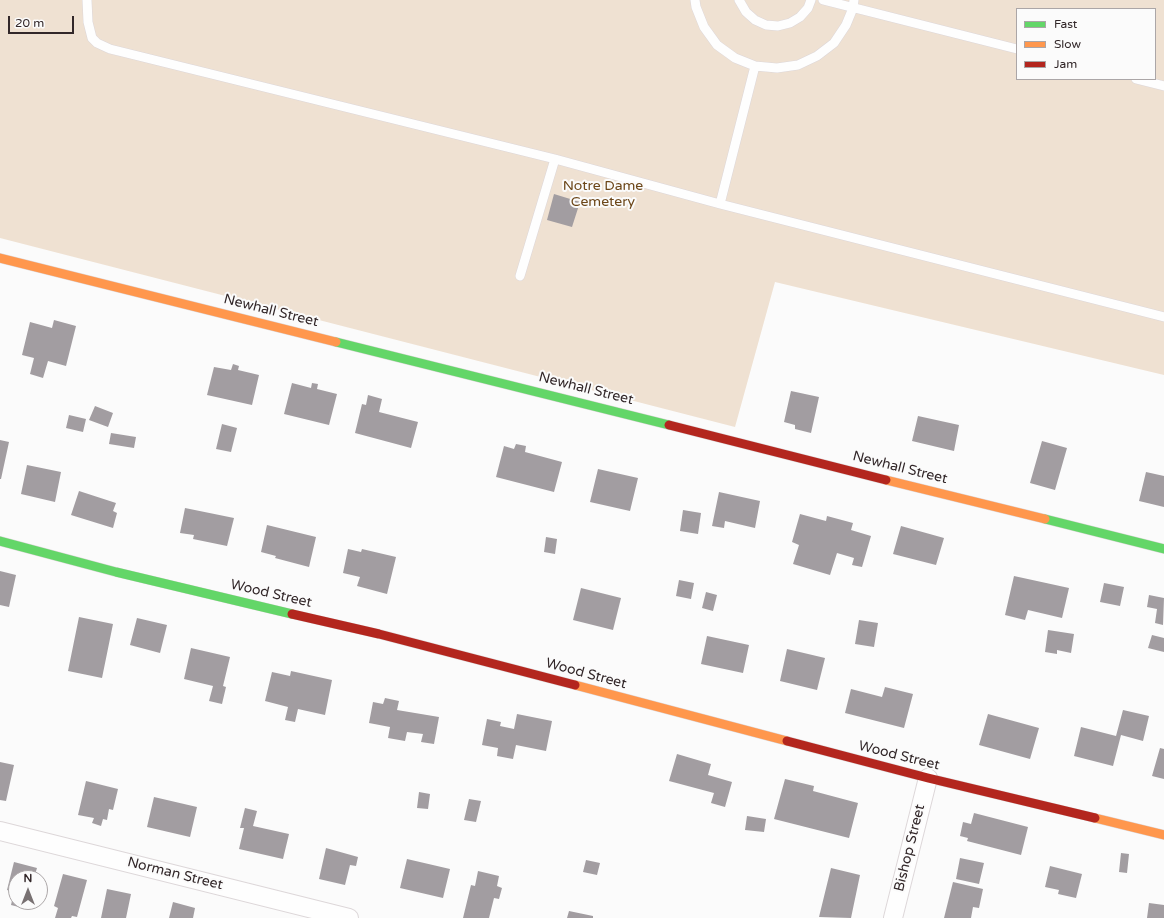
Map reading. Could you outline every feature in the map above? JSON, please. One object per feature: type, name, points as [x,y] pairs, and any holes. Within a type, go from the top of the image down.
[{"type":"street","name":"Newhall Street","points":[[0,258],[1164,549]]},
{"type":"street","name":"Wood Street","points":[[0,541],[116,572],[379,634],[928,778],[1164,835]]},
{"type":"street","name":"Bishop Street","points":[[893,918],[928,778]]},
{"type":"street","name":"Norman Street","points":[[0,831],[349,918]]},
{"type":"lane","points":[[87,0],[88,22],[92,38],[97,43],[110,48],[555,159],[720,204],[1164,317]]},
{"type":"lane","points":[[695,0],[696,7],[704,27],[717,45],[735,58],[756,66],[777,68],[798,65],[817,56],[834,43],[846,25],[853,4]]},
{"type":"lane","points":[[739,0],[746,12],[755,20],[766,25],[778,26],[790,23],[800,17],[808,8],[811,0]]},
{"type":"lane","points":[[823,0],[853,4],[1016,49]]},
{"type":"lane","points":[[720,204],[756,66]]},
{"type":"lane","points":[[1140,80],[1164,86]]},
{"type":"lane","points":[[520,276],[555,159]]},
{"type":"green space","name":"Notre Dame Cemetery","points":[[0,0],[1164,0],[1164,375],[775,282],[735,427],[0,238]]},
{"type":"building","points":[[554,194],[580,202],[572,227],[547,220]]},
{"type":"building","points":[[54,320],[76,326],[66,366],[48,361],[43,378],[30,374],[34,358],[22,355],[30,322],[52,328]]},
{"type":"building","points":[[233,364],[239,366],[238,370],[259,375],[252,405],[207,395],[214,367],[231,370]]},
{"type":"building","points":[[292,383],[311,388],[312,383],[318,384],[317,389],[337,394],[329,425],[284,414]]},
{"type":"building","points":[[791,391],[819,397],[811,433],[795,429],[795,425],[784,422]]},
{"type":"building","points":[[368,395],[382,399],[379,412],[418,422],[411,448],[355,433],[362,404],[366,405]]},
{"type":"building","points":[[95,406],[113,413],[108,427],[89,420]]},
{"type":"building","points":[[69,415],[86,419],[83,432],[66,428]]},
{"type":"building","points":[[918,416],[959,425],[954,451],[912,441]]},
{"type":"building","points":[[222,424],[237,428],[231,452],[216,449]]},
{"type":"building","points":[[111,433],[136,437],[134,448],[109,444]]},
{"type":"building","points":[[0,440],[9,442],[1,479],[0,479]]},
{"type":"building","points":[[1042,441],[1067,448],[1055,490],[1030,483]]},
{"type":"building","points":[[516,444],[526,446],[525,452],[562,462],[554,492],[496,477],[504,446],[514,449]]},
{"type":"building","points":[[27,465],[61,472],[55,502],[21,494]]},
{"type":"building","points":[[598,469],[638,478],[630,511],[590,502]]},
{"type":"building","points":[[1146,472],[1164,476],[1164,507],[1139,501]]},
{"type":"building","points":[[79,491],[116,503],[113,511],[117,513],[113,528],[71,515]]},
{"type":"building","points":[[719,492],[760,501],[755,528],[725,521],[724,528],[712,526]]},
{"type":"building","points":[[185,508],[234,518],[227,546],[193,539],[194,535],[180,533]]},
{"type":"building","points":[[683,510],[701,513],[698,534],[680,531]]},
{"type":"building","points":[[800,514],[826,521],[827,516],[853,523],[851,530],[871,536],[862,567],[852,565],[854,558],[837,553],[830,575],[793,564],[799,545],[792,542]]},
{"type":"building","points":[[267,525],[316,537],[309,567],[275,558],[276,556],[261,552]]},
{"type":"building","points":[[901,526],[944,538],[936,565],[893,554]]},
{"type":"building","points":[[546,537],[557,539],[555,554],[544,552]]},
{"type":"building","points":[[348,549],[361,552],[362,549],[396,557],[387,594],[357,586],[360,577],[343,573]]},
{"type":"building","points":[[0,571],[16,575],[9,607],[0,605]]},
{"type":"building","points":[[1014,576],[1069,588],[1062,618],[1028,610],[1025,620],[1005,615]]},
{"type":"building","points":[[679,580],[694,583],[691,599],[676,596]]},
{"type":"building","points":[[1104,583],[1124,587],[1120,606],[1100,602]]},
{"type":"building","points":[[581,588],[621,598],[613,630],[573,620]]},
{"type":"building","points":[[706,592],[717,595],[713,611],[702,608]]},
{"type":"building","points":[[1149,595],[1164,598],[1163,625],[1155,623],[1157,609],[1147,607]]},
{"type":"building","points":[[79,617],[113,624],[102,678],[68,671]]},
{"type":"building","points":[[137,618],[167,625],[160,653],[130,645]]},
{"type":"building","points":[[859,620],[878,623],[874,647],[855,644]]},
{"type":"building","points":[[1048,630],[1074,634],[1071,653],[1057,650],[1057,654],[1045,652]]},
{"type":"building","points":[[1152,635],[1164,638],[1164,652],[1148,648]]},
{"type":"building","points":[[707,636],[749,645],[743,673],[701,664]]},
{"type":"building","points":[[191,648],[230,657],[223,686],[226,687],[222,704],[209,701],[213,686],[184,679]]},
{"type":"building","points":[[787,649],[825,658],[817,690],[780,681]]},
{"type":"building","points":[[291,671],[332,680],[325,715],[298,709],[295,722],[285,720],[288,707],[265,701],[272,672],[290,676]]},
{"type":"building","points":[[885,687],[913,694],[904,728],[845,713],[851,689],[882,697]]},
{"type":"building","points":[[385,698],[399,701],[397,710],[439,717],[434,744],[421,742],[423,734],[407,732],[405,741],[388,738],[390,727],[369,723],[373,702],[383,704]]},
{"type":"building","points":[[1123,710],[1149,716],[1143,741],[1121,735],[1113,766],[1074,756],[1081,727],[1116,736]]},
{"type":"building","points":[[517,714],[552,721],[546,751],[516,745],[513,759],[497,756],[498,748],[482,745],[487,719],[501,722],[500,726],[514,729]]},
{"type":"building","points":[[988,714],[1039,728],[1030,759],[979,745]]},
{"type":"building","points":[[1160,748],[1164,749],[1164,779],[1152,776]]},
{"type":"building","points":[[677,754],[711,764],[708,775],[732,782],[725,807],[711,803],[714,793],[669,781]]},
{"type":"building","points":[[0,762],[14,765],[6,801],[0,800]]},
{"type":"building","points":[[785,779],[814,786],[813,791],[858,803],[849,838],[774,819]]},
{"type":"building","points":[[86,781],[118,789],[113,810],[109,809],[107,820],[103,819],[101,826],[92,823],[94,818],[78,815]]},
{"type":"building","points":[[419,792],[430,794],[428,809],[417,808]]},
{"type":"building","points":[[154,797],[197,807],[190,837],[147,827]]},
{"type":"building","points":[[469,799],[481,801],[476,822],[464,820]]},
{"type":"building","points":[[245,808],[257,811],[253,826],[289,834],[283,859],[239,849],[244,828],[240,828]]},
{"type":"building","points":[[974,813],[1028,827],[1021,855],[967,841],[968,838],[960,836],[963,822],[971,824]]},
{"type":"building","points":[[747,816],[766,819],[764,832],[745,830]]},
{"type":"building","points":[[326,848],[358,857],[356,866],[350,865],[345,885],[319,879]]},
{"type":"building","points":[[1121,853],[1129,854],[1127,873],[1119,872]]},
{"type":"building","points":[[960,858],[984,863],[979,884],[956,879]]},
{"type":"building","points":[[407,859],[450,869],[443,898],[400,888]]},
{"type":"building","points":[[586,860],[600,863],[597,875],[583,872]]},
{"type":"building","points":[[14,862],[37,868],[36,870],[12,870]]},
{"type":"building","points":[[1050,866],[1082,874],[1076,898],[1058,894],[1059,890],[1045,887]]},
{"type":"building","points":[[831,868],[860,875],[851,918],[819,917]]},
{"type":"building","points":[[478,871],[499,876],[497,886],[502,888],[499,899],[494,898],[489,918],[463,918],[471,885],[475,886]]},
{"type":"building","points":[[63,874],[87,880],[77,917],[72,916],[71,918],[55,918],[58,908],[54,906]]},
{"type":"building","points":[[953,882],[983,889],[979,908],[973,907],[971,918],[944,918]]},
{"type":"building","points":[[107,889],[131,894],[126,918],[101,918]]},
{"type":"building","points":[[173,902],[195,908],[193,918],[169,918]]},
{"type":"building","points":[[1149,903],[1164,905],[1164,918],[1147,918]]},
{"type":"building","points":[[569,911],[593,916],[593,918],[567,918]]},
{"type":"traffic: fast","points":[[336,342],[669,425]]},
{"type":"traffic: fast","points":[[1045,519],[1164,549]]},
{"type":"traffic: fast","points":[[0,541],[116,572],[292,614]]},
{"type":"traffic: slow","points":[[0,258],[336,342]]},
{"type":"traffic: slow","points":[[886,480],[1045,519]]},
{"type":"traffic: slow","points":[[575,685],[787,741]]},
{"type":"traffic: slow","points":[[1095,818],[1164,835]]},
{"type":"traffic: jam","points":[[669,425],[886,480]]},
{"type":"traffic: jam","points":[[292,614],[379,634],[575,685]]},
{"type":"traffic: jam","points":[[787,741],[928,778],[1095,818]]}]
